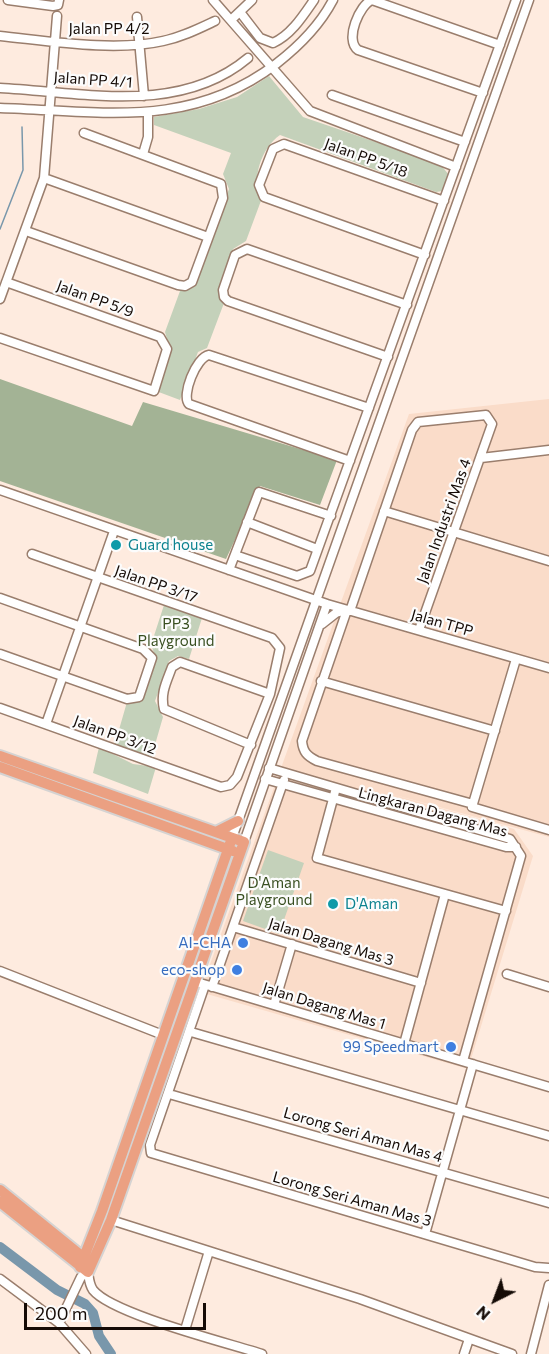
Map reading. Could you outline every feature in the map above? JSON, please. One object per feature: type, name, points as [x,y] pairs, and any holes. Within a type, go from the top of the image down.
[{"type":"main road","points":[[0,756],[244,842],[111,1220],[84,1270]]},
{"type":"main road","points":[[0,768],[239,854]]},
{"type":"main road","points":[[216,832],[229,828],[238,821]]},
{"type":"main road","points":[[84,1270],[232,838]]},
{"type":"main road","points":[[210,843],[216,849],[222,867]]},
{"type":"main road","points":[[0,1190],[84,1270]]},
{"type":"main road","points":[[0,1202],[84,1270]]},
{"type":"street","points":[[8,0],[58,2]]},
{"type":"street","points":[[213,0],[310,111],[456,167]]},
{"type":"street","points":[[231,20],[252,0]]},
{"type":"street","points":[[240,12],[260,38],[273,43],[281,39],[294,26],[314,0]]},
{"type":"street","points":[[0,108],[148,114],[176,110],[229,94],[271,68],[297,46],[333,0]]},
{"type":"street","points":[[483,93],[358,50],[352,46],[350,39],[363,7],[372,0],[500,45]]},
{"type":"street","points":[[235,555],[297,576],[310,571],[516,0]]},
{"type":"street","points":[[232,838],[529,0]]},
{"type":"street","points":[[0,299],[44,178],[57,16]]},
{"type":"street","points":[[137,17],[144,96]]},
{"type":"street","name":"Jalan PP 4/2","points":[[0,36],[55,42],[138,44],[182,37],[215,21]]},
{"type":"street","name":"Jalan PP 4/1","points":[[0,88],[116,97],[144,96],[224,76],[248,58]]},
{"type":"street","points":[[332,95],[465,142]]},
{"type":"street","points":[[143,154],[148,137],[148,114]]},
{"type":"street","points":[[26,231],[182,286],[192,282],[224,193],[217,181],[84,133]]},
{"type":"street","name":"Jalan PP 5/18","points":[[425,255],[264,197],[259,185],[273,149],[284,144],[444,201]]},
{"type":"street","points":[[44,178],[208,237]]},
{"type":"street","points":[[388,357],[228,301],[224,297],[223,290],[235,255],[247,249],[407,305]]},
{"type":"street","name":"Jalan PP 5/9","points":[[0,338],[153,391],[167,349],[160,337],[6,282]]},
{"type":"street","points":[[350,461],[189,404],[186,396],[198,361],[203,356],[209,355],[369,408]]},
{"type":"street","name":"Jalan Industri Mas 4","points":[[384,511],[412,430],[418,422],[486,415],[492,420],[455,533],[419,630]]},
{"type":"street","points":[[481,458],[549,450]]},
{"type":"street","name":"Jalan TPP","points":[[0,490],[348,611],[549,668]]},
{"type":"street","points":[[229,570],[259,492],[331,516]]},
{"type":"street","points":[[473,804],[308,756],[303,749],[302,741],[321,681],[384,511],[549,561]]},
{"type":"street","points":[[247,522],[317,549]]},
{"type":"street","points":[[46,724],[114,531]]},
{"type":"street","name":"Jalan PP 3/17","points":[[32,554],[272,638],[279,648],[270,694]]},
{"type":"street","points":[[308,622],[305,604],[298,594],[309,592],[323,580]]},
{"type":"street","points":[[0,598],[142,649],[152,658],[139,697],[127,699],[0,654]]},
{"type":"street","points":[[244,842],[327,604]]},
{"type":"street","points":[[320,627],[336,613],[348,611]]},
{"type":"street","points":[[516,659],[472,807],[549,830]]},
{"type":"street","points":[[180,662],[270,694],[251,745],[164,709],[161,698],[172,667],[180,662]]},
{"type":"street","points":[[321,681],[495,731]]},
{"type":"street","name":"Jalan PP 3/12","points":[[0,708],[221,786],[230,785],[237,777],[251,745]]},
{"type":"street","name":"Lingkaran Dagang Mas","points":[[269,768],[510,839],[516,847]]},
{"type":"street","points":[[169,1094],[233,927],[286,774]]},
{"type":"street","name":"Lingkaran Dagang Mas","points":[[266,779],[506,847],[516,847]]},
{"type":"street","points":[[336,788],[317,858],[506,911]]},
{"type":"street","points":[[464,1062],[521,856],[516,847]]},
{"type":"street","points":[[404,1044],[445,894]]},
{"type":"street","name":"Jalan Dagang Mas 3","points":[[233,927],[421,983]]},
{"type":"street","points":[[274,1005],[292,944]]},
{"type":"street","points":[[0,971],[163,1035]]},
{"type":"street","points":[[507,974],[549,987]]},
{"type":"street","name":"Jalan Dagang Mas 1","points":[[194,982],[549,1087]]},
{"type":"street","points":[[191,1032],[549,1137]]},
{"type":"street","points":[[425,1234],[473,1064]]},
{"type":"street","name":"Lorong Seri Aman Mas 3","points":[[169,1094],[150,1151],[155,1156],[534,1267],[549,1268]]},
{"type":"street","name":"Lorong Seri Aman Mas 4","points":[[169,1094],[549,1203]]},
{"type":"street","points":[[111,1220],[360,1299],[512,1354]]},
{"type":"street","points":[[185,1330],[210,1251]]},
{"type":"street","points":[[84,1270],[94,1291],[139,1316],[262,1354]]},
{"type":"street","points":[[59,1323],[84,1270]]},
{"type":"street","points":[[0,1279],[59,1323],[86,1354]]},
{"type":"street","points":[[531,1354],[549,1285]]},
{"type":"street","points":[[464,1354],[469,1338]]},
{"type":"shaded area","points":[[549,399],[549,837],[384,792],[514,829],[533,856],[468,1069],[200,992],[409,414]]},
{"type":"green space","points":[[269,76],[303,117],[440,164],[449,175],[443,191],[436,192],[280,135],[274,140],[263,155],[258,173],[257,182],[262,198],[246,241],[233,249],[218,290],[224,303],[207,348],[198,352],[180,400],[156,391],[171,353],[165,332],[180,291],[192,287],[229,189],[223,174],[231,153],[154,125],[154,117],[199,109],[237,97]]},
{"type":"green space","points":[[0,379],[132,426],[143,402],[337,460],[320,505],[260,486],[226,559],[0,481]]},
{"type":"green space","name":"PP3 Playground","points":[[164,605],[202,618],[189,659],[178,656],[169,661],[155,701],[163,717],[150,762],[114,747],[127,702],[139,698],[155,655],[151,645]]},
{"type":"green space","points":[[99,747],[133,764],[156,767],[148,794],[93,773]]},
{"type":"green space","name":"D'Aman Playground","points":[[268,850],[304,863],[279,934],[243,921]]},
{"type":"waterway","points":[[0,229],[23,170],[22,127]]},
{"type":"waterway","points":[[0,1247],[57,1290],[85,1304],[93,1313],[99,1336],[111,1354]]},
{"type":"place","name":"Guard house","points":[[116,545]]},
{"type":"place","name":"D'Aman","points":[[333,904]]},
{"type":"place","name":"AI-CHA","points":[[243,943]]},
{"type":"place","name":"eco-shop","points":[[237,970]]},
{"type":"place","name":"99 Speedmart","points":[[451,1047]]}]
